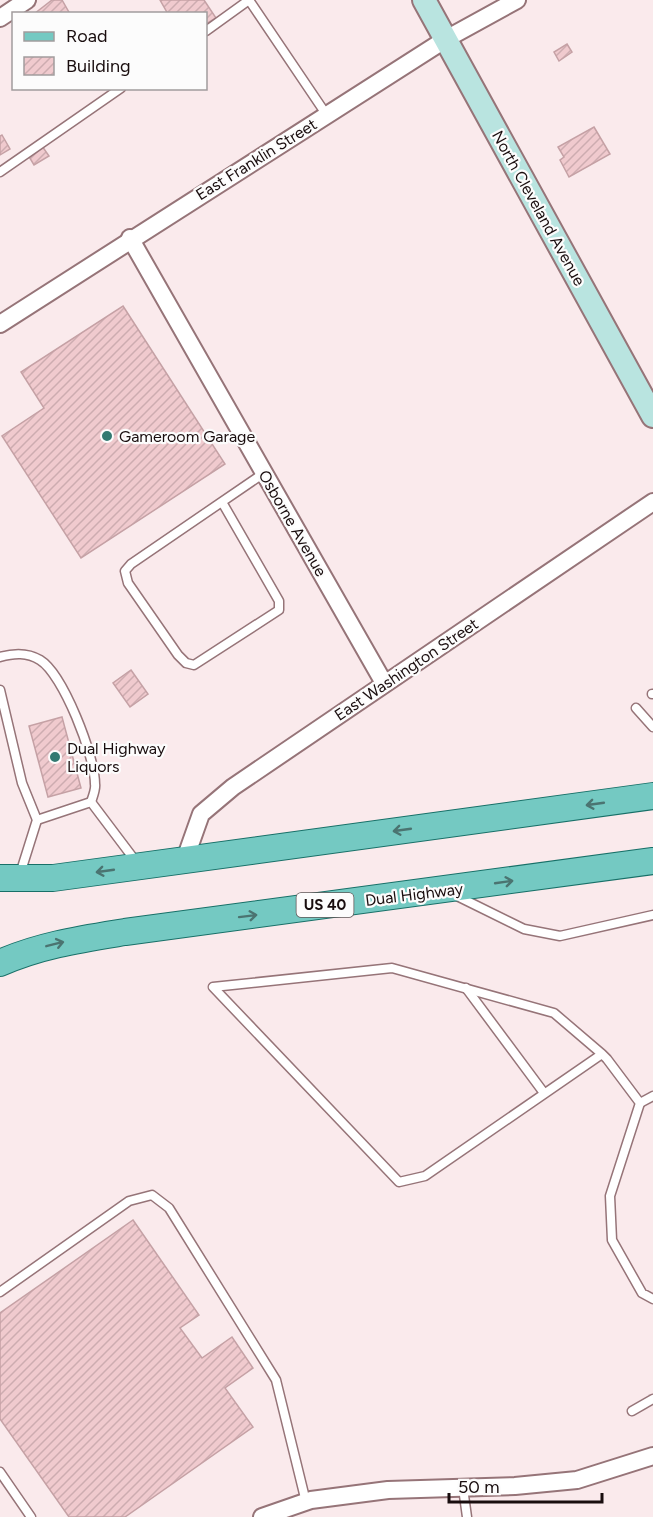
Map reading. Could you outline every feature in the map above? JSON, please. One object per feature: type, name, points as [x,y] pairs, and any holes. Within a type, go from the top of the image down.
[{"type":"main road","name":"North Cleveland Avenue","points":[[424,0],[653,416]]},
{"type":"main road","points":[[9,878],[53,878],[652,796]]},
{"type":"main road","name":"Dual Highway","points":[[0,963],[24,952],[60,943],[125,932],[653,861]]},
{"type":"main road","points":[[564,874],[653,873]]},
{"type":"street","points":[[0,18],[27,0]]},
{"type":"street","name":"East Franklin Street","points":[[2,319],[446,39],[517,0]]},
{"type":"street","name":"Osborne Avenue","points":[[130,238],[384,683]]},
{"type":"street","name":"East Washington Street","points":[[185,859],[201,814],[233,787],[653,502]]},
{"type":"street","points":[[262,1517],[306,1502],[388,1490],[515,1486],[577,1480],[653,1456]]},
{"type":"lane","points":[[207,30],[249,0],[326,114]]},
{"type":"lane","points":[[0,172],[118,90]]},
{"type":"lane","points":[[222,502],[279,601],[279,610],[194,665],[186,663],[178,655],[128,583],[125,571],[131,564],[264,473]]},
{"type":"lane","points":[[0,657],[14,653],[33,656],[43,661],[56,676],[75,713],[93,769],[96,785],[91,802]]},
{"type":"lane","points":[[0,690],[22,783],[37,820]]},
{"type":"lane","points":[[636,708],[653,727]]},
{"type":"lane","points":[[9,878],[37,820],[91,802]]},
{"type":"lane","points":[[91,802],[139,866]]},
{"type":"lane","points":[[445,890],[524,929],[560,936],[653,915]]},
{"type":"lane","points":[[602,1054],[425,1176],[399,1182],[213,987],[392,968],[466,988],[554,1013],[602,1054],[640,1103]]},
{"type":"lane","points":[[466,988],[544,1093]]},
{"type":"lane","points":[[653,1096],[640,1103],[610,1196],[612,1240],[642,1293],[653,1299]]},
{"type":"lane","points":[[0,1292],[129,1201],[152,1195],[169,1208],[276,1380],[306,1502]]},
{"type":"lane","points":[[632,1411],[653,1399]]},
{"type":"lane","points":[[0,1472],[31,1517]]},
{"type":"lane","points":[[463,1488],[467,1517]]},
{"type":"building","points":[[52,0],[62,0],[69,12],[37,12]]},
{"type":"building","points":[[160,0],[204,0],[216,18],[207,23],[207,12],[167,12]]},
{"type":"building","points":[[567,44],[572,52],[559,61],[554,52]]},
{"type":"building","points":[[594,127],[610,154],[569,177],[560,160],[564,157],[558,147]]},
{"type":"building","points":[[2,135],[10,149],[0,155],[0,136]]},
{"type":"building","points":[[42,146],[49,156],[34,165],[28,155]]},
{"type":"building","points":[[123,306],[225,464],[81,558],[2,436],[44,408],[21,372]]},
{"type":"building","points":[[131,670],[148,694],[130,707],[113,683]]},
{"type":"building","name":"Dual Highway Liquors","points":[[62,717],[81,788],[48,797],[29,726]]},
{"type":"building","points":[[133,1220],[199,1315],[180,1328],[202,1358],[232,1337],[253,1368],[225,1388],[253,1427],[125,1517],[69,1517],[0,1419],[0,1313]]},
{"type":"place","name":"Gameroom Garage","points":[[107,436]]},
{"type":"place","name":"Dual Highway Liquors","points":[[55,757]]}]
